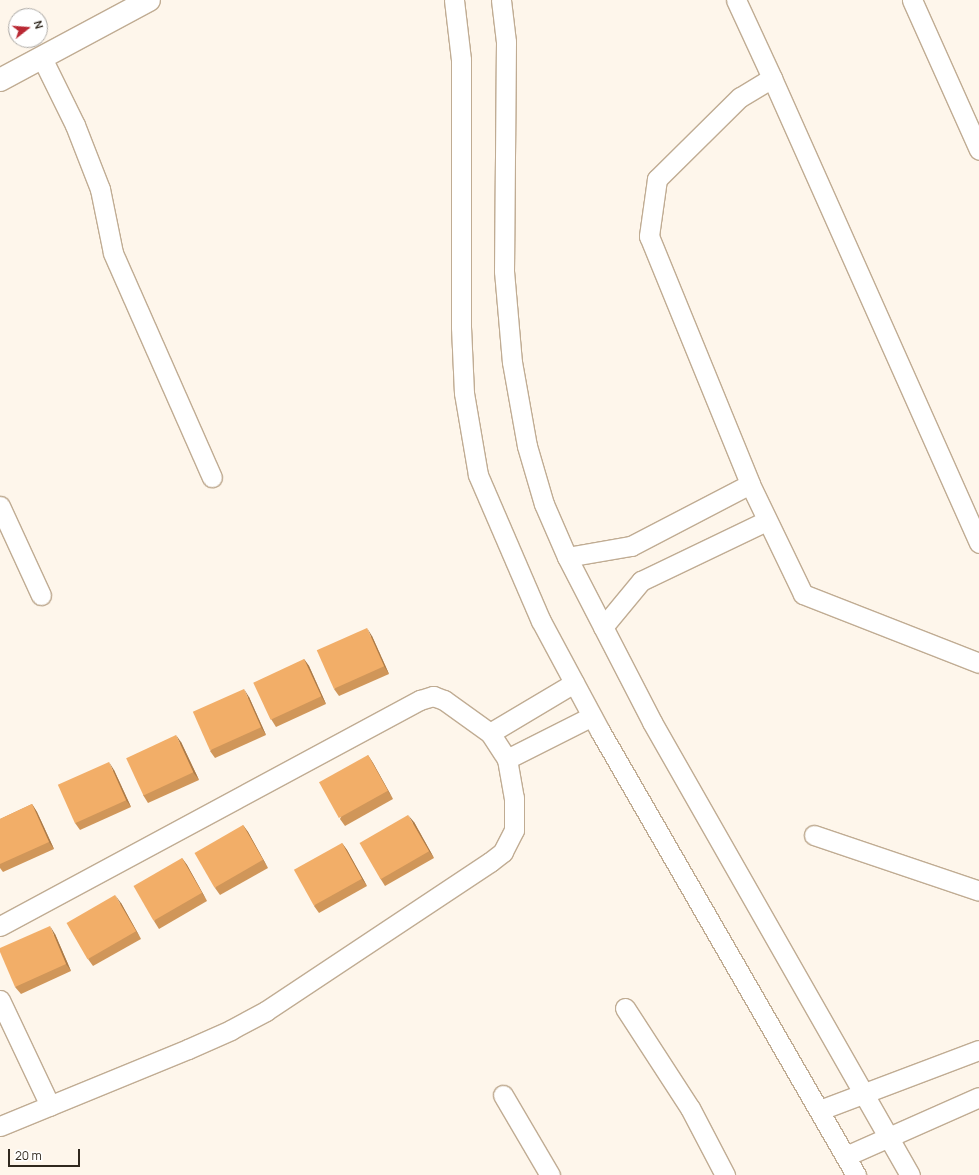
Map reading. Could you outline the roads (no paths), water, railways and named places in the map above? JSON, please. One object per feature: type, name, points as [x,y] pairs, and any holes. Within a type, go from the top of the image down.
[{"type":"street","points":[[0,80],[149,0]]},
{"type":"street","points":[[454,0],[461,60],[461,327],[464,393],[481,482],[540,621],[592,716],[820,1110],[856,1175]]},
{"type":"street","points":[[501,0],[506,42],[504,271],[512,362],[531,461],[544,504],[567,557],[652,722],[865,1093],[910,1175]]},
{"type":"street","points":[[736,0],[979,543]]},
{"type":"street","points":[[912,0],[979,150]]},
{"type":"street","points":[[42,58],[75,125],[100,189],[113,253],[212,477]]},
{"type":"street","points":[[772,78],[740,97],[657,179],[649,236],[766,522],[803,594],[979,663]]},
{"type":"street","points":[[567,557],[631,546],[750,484]]},
{"type":"street","points":[[0,506],[41,595]]},
{"type":"street","points":[[603,627],[641,581],[766,522]]},
{"type":"street","points":[[490,733],[574,683]]},
{"type":"street","points":[[0,926],[420,700],[433,696],[444,700],[490,733],[507,759],[514,798],[514,830],[503,852],[490,862],[266,1011],[231,1030],[0,1126]]},
{"type":"street","points":[[507,759],[592,716]]},
{"type":"street","points":[[814,835],[979,891]]},
{"type":"street","points":[[0,1000],[50,1106]]},
{"type":"street","points":[[625,1008],[690,1108],[725,1175]]},
{"type":"street","points":[[820,1110],[979,1050]]},
{"type":"street","points":[[503,1095],[550,1175]]},
{"type":"street","points":[[846,1156],[979,1097]]}]
